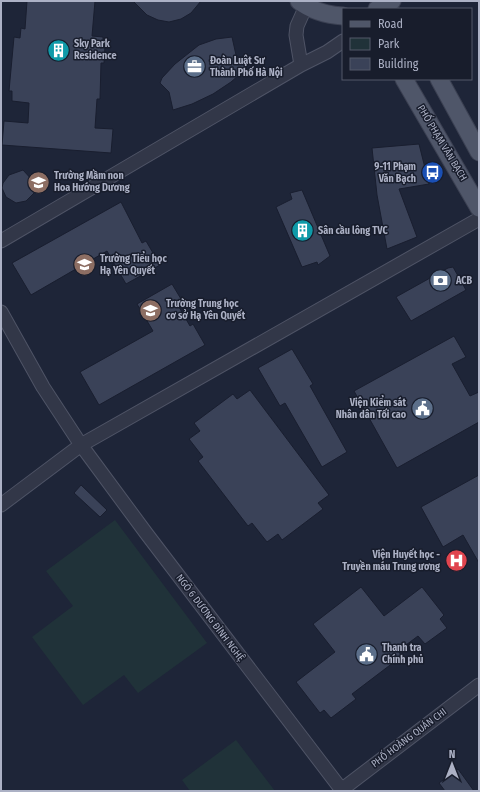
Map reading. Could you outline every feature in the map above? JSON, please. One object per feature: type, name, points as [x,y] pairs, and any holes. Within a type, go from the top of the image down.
[{"type":"main road","points":[[379,8],[392,1]]},
{"type":"main road","points":[[302,3],[325,14],[342,16]]},
{"type":"main road","name":"PHỐ PHẠM VĂN BẠCH","points":[[405,80],[479,208]]},
{"type":"main road","points":[[440,80],[479,152]]},
{"type":"street","points":[[301,65],[296,36],[302,3]]},
{"type":"street","points":[[1,241],[342,42]]},
{"type":"street","points":[[1,505],[81,445],[479,219]]},
{"type":"street","name":"NGÕ 6 DƯƠNG ĐÌNH NGHỆ","points":[[1,312],[43,387],[81,445],[340,790]]},
{"type":"street","name":"PHỐ HOÀNG QUÁN CHI","points":[[340,790],[479,685]]},
{"type":"green space","points":[[115,520],[207,643],[138,693],[124,675],[83,705],[32,637],[73,606],[46,571]]},
{"type":"green space","points":[[236,740],[275,791],[190,791],[182,780]]},
{"type":"building","name":"Sky Park Residence","points":[[27,1],[95,1],[92,36],[103,37],[103,44],[105,45],[104,63],[101,63],[100,99],[97,99],[95,128],[113,129],[111,153],[2,145],[4,121],[28,123],[29,103],[12,101],[12,91],[9,91],[14,37],[20,38],[21,28],[25,29]]},
{"type":"building","points":[[133,1],[201,1],[191,13],[181,19],[169,22],[158,20],[147,15]]},
{"type":"building","points":[[232,37],[236,55],[247,68],[231,82],[213,94],[192,104],[173,110],[169,92],[160,83],[162,78],[175,64],[199,45],[216,39]]},
{"type":"building","points":[[419,144],[429,184],[399,189],[417,237],[387,249],[377,195],[372,148]]},
{"type":"building","points":[[23,170],[34,182],[34,193],[26,201],[16,203],[6,197],[2,188],[3,183],[9,175]]},
{"type":"building","name":"Sân cầu lông TVC","points":[[302,190],[330,256],[318,265],[317,262],[302,267],[276,207],[292,199],[290,193]]},
{"type":"building","points":[[121,202],[142,243],[146,241],[160,265],[126,284],[107,251],[31,295],[12,263]]},
{"type":"building","points":[[453,267],[466,290],[411,321],[396,297],[448,268]]},
{"type":"building","points":[[172,284],[184,304],[179,307],[190,326],[193,324],[205,345],[99,405],[80,372],[153,331],[137,304]]},
{"type":"building","name":"Viện Kiểm sát Nhân dân Tối cao","points":[[454,336],[466,357],[452,364],[470,396],[479,392],[479,422],[397,468],[354,391]]},
{"type":"building","points":[[292,349],[313,384],[310,386],[347,452],[322,467],[285,403],[280,406],[258,368]]},
{"type":"building","points":[[250,390],[329,495],[318,503],[323,509],[282,540],[278,534],[267,542],[252,523],[248,526],[198,461],[203,457],[189,439],[200,431],[194,423],[233,394],[237,399]]},
{"type":"building","points":[[479,475],[479,563],[463,535],[443,547],[421,507]]},
{"type":"building","points":[[81,485],[107,510],[100,517],[74,493]]},
{"type":"building","name":"Thanh tra Chính phủ","points":[[361,587],[384,616],[422,587],[444,615],[440,619],[447,628],[425,644],[418,636],[398,651],[402,656],[352,694],[356,699],[331,718],[324,710],[320,713],[296,682],[335,652],[313,624]]},
{"type":"building","points":[[458,769],[474,791],[445,791],[439,783]]},
{"type":"place","name":"Sky Park Residence","points":[[59,50]]},
{"type":"place","name":"Đoàn Luật Sư Thành Phố Hà Nội","points":[[194,67]]},
{"type":"place","name":"9-11 Phạm Văn Bạch","points":[[432,173]]},
{"type":"place","name":"Trường Mầm non Hoa Hướng Dương","points":[[38,182]]},
{"type":"place","name":"Sân cầu lông TVC","points":[[303,231]]},
{"type":"place","name":"Trường Tiểu học Hạ Yên Quyết","points":[[85,265]]},
{"type":"place","name":"ACB","points":[[441,281]]},
{"type":"place","name":"Trường Trung học cơ sở Hạ Yên Quyết","points":[[151,310]]},
{"type":"place","name":"Viện Kiểm sát Nhân dân Tối cao","points":[[422,409]]},
{"type":"place","name":"Viện Huyết học - Truyền máu Trung ương","points":[[456,561]]},
{"type":"place","name":"Thanh tra Chính phủ","points":[[367,654]]}]
